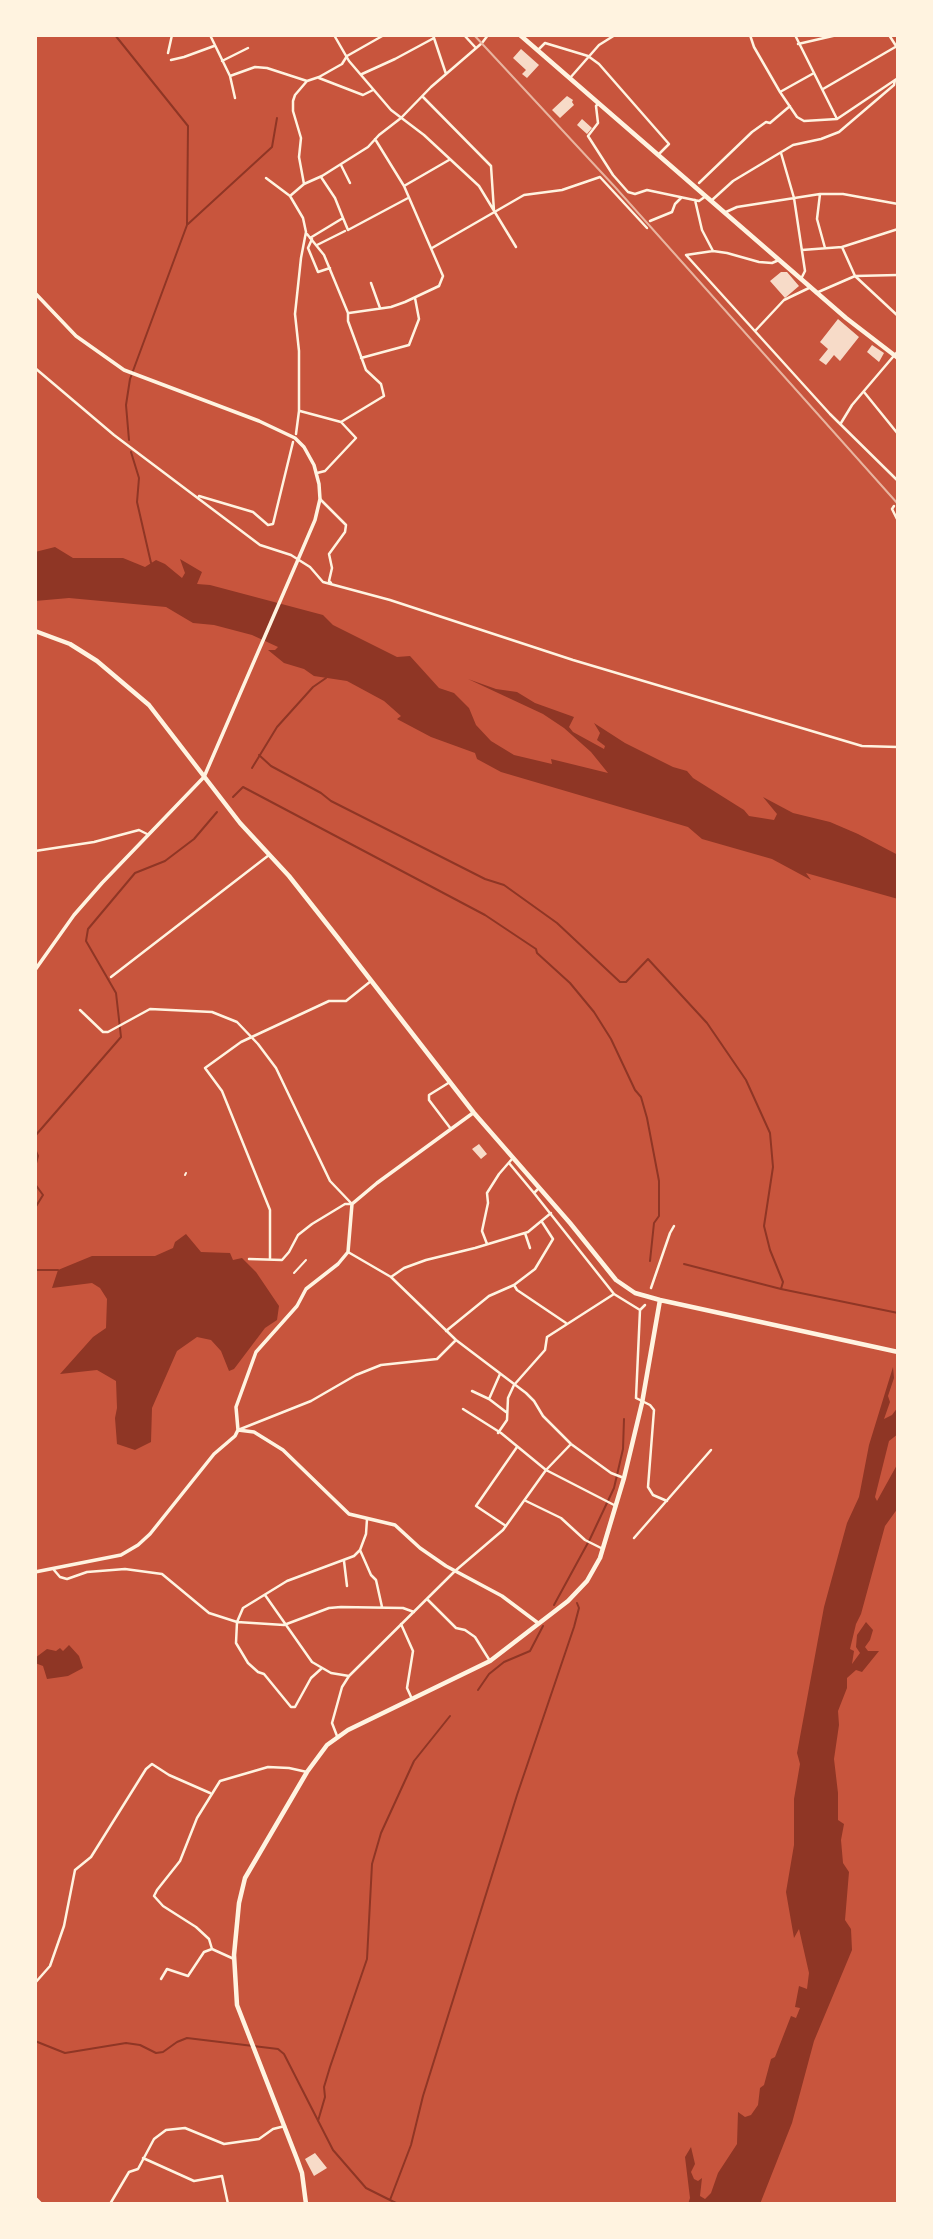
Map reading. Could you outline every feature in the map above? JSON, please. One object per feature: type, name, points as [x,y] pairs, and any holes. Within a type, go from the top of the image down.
[{"type":"main road","points":[[520,35],[817,293],[897,355]]},
{"type":"main road","points":[[35,631],[70,644],[121,679],[149,705],[240,823],[270,855],[372,981],[474,1113],[616,1280],[635,1293],[660,1300],[898,1352]]},
{"type":"main road","points":[[306,2204],[302,2174],[237,2005],[234,1959],[239,1903],[245,1878],[316,1758],[337,1736],[490,1661],[578,1592],[594,1570],[624,1478],[642,1402],[660,1300]]},
{"type":"street","points":[[168,53],[172,35]]},
{"type":"street","points":[[210,35],[230,76],[234,98]]},
{"type":"street","points":[[334,35],[373,90],[479,186],[516,247]]},
{"type":"street","points":[[230,76],[255,67],[267,68],[307,81],[342,64],[347,56],[384,35]]},
{"type":"street","points":[[464,35],[475,47]]},
{"type":"street","points":[[290,197],[304,184],[321,177],[368,147],[488,35]]},
{"type":"street","points":[[514,35],[520,35]]},
{"type":"street","points":[[570,78],[599,45],[615,35]]},
{"type":"street","points":[[750,35],[780,92],[796,117],[804,121],[837,119],[897,79]]},
{"type":"street","points":[[795,35],[837,119]]},
{"type":"street","points":[[798,44],[836,35]]},
{"type":"street","points":[[823,89],[897,48],[890,35]]},
{"type":"street","points":[[361,74],[433,36],[446,74]]},
{"type":"street","points":[[537,50],[545,43],[588,56],[599,64],[670,144],[658,155]]},
{"type":"street","points":[[171,60],[214,46]]},
{"type":"street","points":[[222,61],[248,48]]},
{"type":"street","points":[[780,92],[814,74]]},
{"type":"street","points":[[319,77],[320,80],[353,93],[363,95],[373,90]]},
{"type":"street","points":[[711,201],[733,181],[793,145],[839,132],[894,85],[897,79]]},
{"type":"street","points":[[304,184],[299,157],[301,138],[293,101],[307,81]]},
{"type":"street","points":[[423,97],[491,166],[494,211]]},
{"type":"street","points":[[599,103],[596,106],[598,123],[588,136],[628,192],[635,194],[647,190],[695,200],[702,200],[706,196]]},
{"type":"street","points":[[699,183],[752,132],[766,122],[770,123],[790,106]]},
{"type":"street","points":[[348,313],[391,307],[439,286],[443,276],[404,186],[375,139]]},
{"type":"street","points":[[781,153],[794,198],[805,271],[801,279]]},
{"type":"street","points":[[404,186],[450,159]]},
{"type":"street","points":[[341,164],[350,183]]},
{"type":"street","points":[[321,177],[348,230],[408,198]]},
{"type":"street","points":[[432,248],[524,195],[562,190],[600,177],[647,228]]},
{"type":"street","points":[[266,178],[290,197],[303,218],[306,232],[300,258],[295,314],[299,351],[299,411],[296,434]]},
{"type":"street","points":[[820,194],[817,219],[825,248]]},
{"type":"street","points":[[725,212],[737,207],[820,194],[843,194],[898,204]]},
{"type":"street","points":[[650,220],[672,212],[681,198]]},
{"type":"street","points":[[695,200],[702,230],[713,251]]},
{"type":"street","points":[[330,268],[318,272],[308,248],[311,238],[343,218]]},
{"type":"street","points":[[802,250],[842,247],[898,229]]},
{"type":"street","points":[[317,245],[345,230]]},
{"type":"street","points":[[306,232],[330,268],[366,370],[381,384],[384,396],[341,422]]},
{"type":"street","points":[[842,247],[855,276],[898,316]]},
{"type":"street","points":[[779,260],[772,263],[759,262],[713,251],[686,255],[830,414],[898,481]]},
{"type":"street","points":[[817,293],[855,276],[898,275]]},
{"type":"street","points":[[371,282],[380,308]]},
{"type":"street","points":[[755,331],[784,300],[810,287]]},
{"type":"street","points":[[35,293],[76,336],[98,354],[129,372],[259,421],[295,438],[304,447],[314,465],[320,499],[292,574],[204,776],[74,915],[35,970]]},
{"type":"street","points":[[361,358],[409,345],[419,319],[415,297]]},
{"type":"street","points":[[841,423],[897,355]]},
{"type":"street","points":[[35,368],[114,435],[260,545],[291,555],[310,567],[323,582],[390,600],[573,660],[862,746],[898,747]]},
{"type":"street","points":[[864,392],[898,434]]},
{"type":"street","points":[[299,411],[341,422],[356,438],[326,471],[317,473]]},
{"type":"street","points":[[196,495],[253,512],[268,525],[273,524],[293,442]]},
{"type":"street","points":[[320,499],[346,525],[345,532],[329,554],[329,581],[332,584]]},
{"type":"street","points":[[894,506],[892,509],[898,521]]},
{"type":"street","points":[[35,851],[94,842],[139,830],[147,834]]},
{"type":"street","points":[[111,977],[270,855]]},
{"type":"street","points":[[270,1258],[270,1210],[222,1091],[205,1068],[235,1046],[329,1001],[346,1001],[372,981]]},
{"type":"street","points":[[35,1572],[121,1555],[138,1545],[150,1534],[214,1454],[235,1436],[238,1430],[236,1407],[256,1352],[297,1306],[306,1289],[338,1264],[348,1252],[352,1204],[330,1181],[281,1078],[264,1051],[230,1018],[195,1009],[174,1012],[149,1009],[108,1032],[103,1032],[80,1010]]},
{"type":"street","points":[[450,1082],[429,1095],[429,1100],[451,1129]]},
{"type":"street","points":[[249,1259],[282,1260],[298,1235],[312,1224],[345,1204],[352,1204],[377,1182],[474,1113]]},
{"type":"street","points":[[487,1244],[482,1231],[488,1203],[487,1193],[514,1158]]},
{"type":"street","points":[[509,1163],[614,1294],[640,1310]]},
{"type":"street","points":[[534,1193],[539,1188]]},
{"type":"street","points":[[391,1277],[404,1268],[426,1260],[525,1233],[551,1213]]},
{"type":"street","points":[[446,1331],[489,1296],[514,1285],[535,1269],[552,1239],[542,1222]]},
{"type":"street","points":[[651,1288],[674,1226]]},
{"type":"street","points":[[525,1233],[530,1248]]},
{"type":"street","points":[[348,1252],[391,1277],[456,1340],[534,1401],[543,1416],[571,1444],[611,1473],[624,1478]]},
{"type":"street","points":[[294,1272],[306,1260]]},
{"type":"street","points":[[514,1285],[517,1290],[552,1311],[566,1323]]},
{"type":"street","points":[[498,1433],[507,1420],[508,1398],[514,1385],[545,1350],[547,1337],[614,1294]]},
{"type":"street","points":[[645,1305],[640,1310],[636,1398],[654,1410],[648,1487],[653,1495],[667,1501]]},
{"type":"street","points":[[238,1430],[311,1401],[356,1375],[381,1365],[437,1359],[456,1340]]},
{"type":"street","points":[[489,1399],[500,1374]]},
{"type":"street","points":[[472,1391],[489,1399],[507,1413]]},
{"type":"street","points":[[463,1409],[517,1446],[546,1470],[616,1506]]},
{"type":"street","points":[[238,1430],[250,1430],[264,1437],[302,1467],[341,1510],[355,1517],[395,1525],[420,1548],[455,1571],[502,1596],[539,1624]]},
{"type":"street","points":[[337,1736],[332,1723],[342,1687],[349,1676],[455,1571],[506,1526],[546,1470],[571,1444]]},
{"type":"street","points":[[506,1526],[475,1506],[517,1446]]},
{"type":"street","points":[[634,1538],[711,1450]]},
{"type":"street","points":[[526,1501],[561,1518],[585,1540],[603,1549]]},
{"type":"street","points":[[322,1668],[311,1678],[295,1707],[291,1707],[264,1674],[248,1663],[236,1643],[236,1622],[243,1608],[264,1594],[287,1581],[344,1561],[360,1550],[366,1534],[367,1519]]},
{"type":"street","points":[[360,1550],[376,1580],[382,1607]]},
{"type":"street","points":[[344,1561],[347,1586]]},
{"type":"street","points":[[54,1570],[66,1579],[87,1572],[125,1569],[162,1574],[209,1613],[236,1622],[284,1625],[329,1608],[382,1607],[403,1608],[414,1612]]},
{"type":"street","points":[[264,1594],[312,1662],[349,1676]]},
{"type":"street","points":[[426,1599],[456,1628],[475,1637],[490,1661]]},
{"type":"street","points":[[401,1624],[413,1651],[407,1688],[412,1699]]},
{"type":"street","points":[[35,1983],[50,1966],[64,1926],[75,1870],[91,1857],[146,1769],[152,1764],[169,1775],[210,1793]]},
{"type":"street","points":[[212,1949],[209,1939],[197,1927],[163,1906],[154,1896],[180,1861],[194,1824],[210,1793],[220,1781],[268,1767],[307,1772]]},
{"type":"street","points":[[161,1979],[167,1969],[188,1976],[204,1952],[212,1949],[234,1959]]},
{"type":"street","points":[[110,2204],[129,2172],[138,2169],[154,2139],[166,2130],[178,2127],[224,2144],[259,2138],[273,2129],[285,2126]]},
{"type":"street","points":[[143,2158],[194,2181],[222,2176],[228,2204]]},
{"type":"street","points":[[35,2198],[41,2204]]},
{"type":"shaded area","points":[[55,547],[73,558],[123,558],[145,567],[156,560],[182,578],[185,573],[180,559],[202,572],[197,584],[210,585],[323,615],[333,625],[397,657],[410,656],[439,688],[454,693],[469,708],[476,725],[491,741],[514,755],[552,764],[551,759],[608,773],[591,752],[564,728],[543,714],[468,679],[496,689],[517,692],[535,703],[574,717],[569,727],[573,732],[604,749],[605,746],[597,740],[600,733],[594,723],[625,743],[673,767],[687,771],[693,778],[744,810],[749,816],[774,820],[777,814],[763,797],[793,813],[830,822],[858,834],[898,855],[898,899],[806,873],[811,880],[772,859],[702,839],[688,827],[501,772],[477,759],[475,753],[431,737],[397,719],[401,716],[384,701],[347,681],[314,676],[304,669],[284,663],[268,650],[278,647],[252,635],[214,625],[193,623],[166,607],[69,598],[35,601],[35,552]]},
{"type":"shaded area","points":[[186,1234],[201,1252],[230,1253],[233,1260],[242,1258],[256,1272],[279,1306],[277,1320],[265,1328],[234,1369],[229,1371],[221,1351],[211,1340],[197,1337],[177,1351],[152,1408],[151,1442],[135,1450],[117,1444],[116,1381],[97,1370],[60,1374],[93,1337],[106,1328],[107,1299],[100,1288],[92,1283],[52,1288],[58,1270],[92,1256],[155,1256],[173,1248],[175,1242]]},
{"type":"shaded area","points":[[893,1367],[894,1378],[888,1396],[890,1402],[884,1419],[892,1415],[898,1407],[898,1434],[889,1441],[875,1497],[877,1501],[898,1463],[898,1508],[885,1526],[856,1624],[850,1649],[854,1651],[852,1664],[860,1653],[856,1647],[857,1635],[866,1622],[873,1630],[865,1647],[868,1651],[879,1651],[862,1672],[856,1670],[847,1678],[847,1688],[838,1711],[839,1725],[834,1759],[838,1820],[844,1824],[841,1840],[843,1863],[849,1872],[845,1920],[851,1929],[852,1950],[814,2041],[792,2123],[760,2204],[688,2204],[690,2198],[685,2157],[691,2147],[695,2164],[691,2172],[694,2179],[698,2181],[702,2178],[700,2196],[705,2199],[711,2193],[718,2173],[737,2144],[738,2112],[745,2117],[751,2115],[758,2105],[760,2088],[764,2085],[771,2059],[775,2057],[791,2016],[796,2018],[800,2008],[795,2007],[799,1986],[807,1989],[809,1973],[799,1929],[794,1938],[786,1892],[794,1845],[794,1799],[800,1764],[797,1753],[824,1607],[847,1523],[859,1497],[869,1445]]},
{"type":"shaded area","points":[[69,1645],[79,1656],[83,1668],[68,1676],[47,1679],[43,1666],[35,1663],[35,1658],[47,1649],[56,1651],[60,1648],[63,1651]]},
{"type":"building","points":[[521,49],[539,65],[527,78],[522,74],[526,70],[513,58]]},
{"type":"building","points":[[567,96],[573,100],[574,105],[560,118],[552,110]]},
{"type":"building","points":[[582,119],[592,128],[587,134],[577,125]]},
{"type":"building","points":[[781,272],[787,272],[799,286],[785,298],[770,281]]},
{"type":"building","points":[[838,319],[859,337],[840,361],[834,355],[826,365],[819,360],[828,349],[820,342]]},
{"type":"building","points":[[872,345],[884,353],[879,362],[867,352]]},
{"type":"building","points":[[479,1144],[487,1154],[481,1159],[472,1149]]},
{"type":"building","points":[[315,2153],[327,2168],[314,2176],[305,2159]]},
{"type":"waterway","points":[[115,35],[188,126],[187,225],[130,379],[126,405],[129,440]]},
{"type":"waterway","points":[[188,224],[272,147],[277,118]]},
{"type":"waterway","points":[[131,452],[139,478],[137,502],[151,563]]},
{"type":"waterway","points":[[252,768],[277,727],[313,687],[326,678]]},
{"type":"waterway","points":[[259,755],[271,766],[331,801],[485,879],[504,885],[557,923],[620,982],[626,982],[648,959],[707,1023],[746,1080],[770,1133],[773,1167],[764,1226],[783,1282],[781,1289]]},
{"type":"waterway","points":[[233,797],[243,787],[485,915],[536,949],[537,953],[570,983],[594,1012],[611,1039],[635,1090],[641,1097],[659,1181],[659,1216],[654,1223],[650,1261]]},
{"type":"waterway","points":[[35,1136],[121,1037],[116,993],[86,941],[88,929],[135,873],[165,861],[194,839],[217,812]]},
{"type":"waterway","points":[[35,1149],[38,1156],[35,1167]]},
{"type":"waterway","points":[[35,1184],[43,1195],[35,1208]]},
{"type":"waterway","points":[[684,1264],[781,1289],[898,1313]]},
{"type":"waterway","points":[[35,1270],[58,1270]]},
{"type":"waterway","points":[[554,1605],[614,1488],[623,1449],[624,1419]]},
{"type":"waterway","points":[[390,2200],[411,2145],[423,2096],[517,1795],[574,1627],[579,1608],[577,1603]]},
{"type":"waterway","points":[[478,1690],[489,1674],[504,1662],[530,1651],[543,1626]]},
{"type":"waterway","points":[[318,2121],[330,2067],[367,1959],[372,1864],[381,1833],[414,1761],[450,1716]]},
{"type":"waterway","points":[[35,2041],[65,2053],[126,2043],[140,2045],[156,2053],[163,2052],[187,2038],[278,2049],[284,2054],[333,2150],[366,2188],[398,2204]]},
{"type":"railway","points":[[474,35],[615,187],[898,504]]}]
